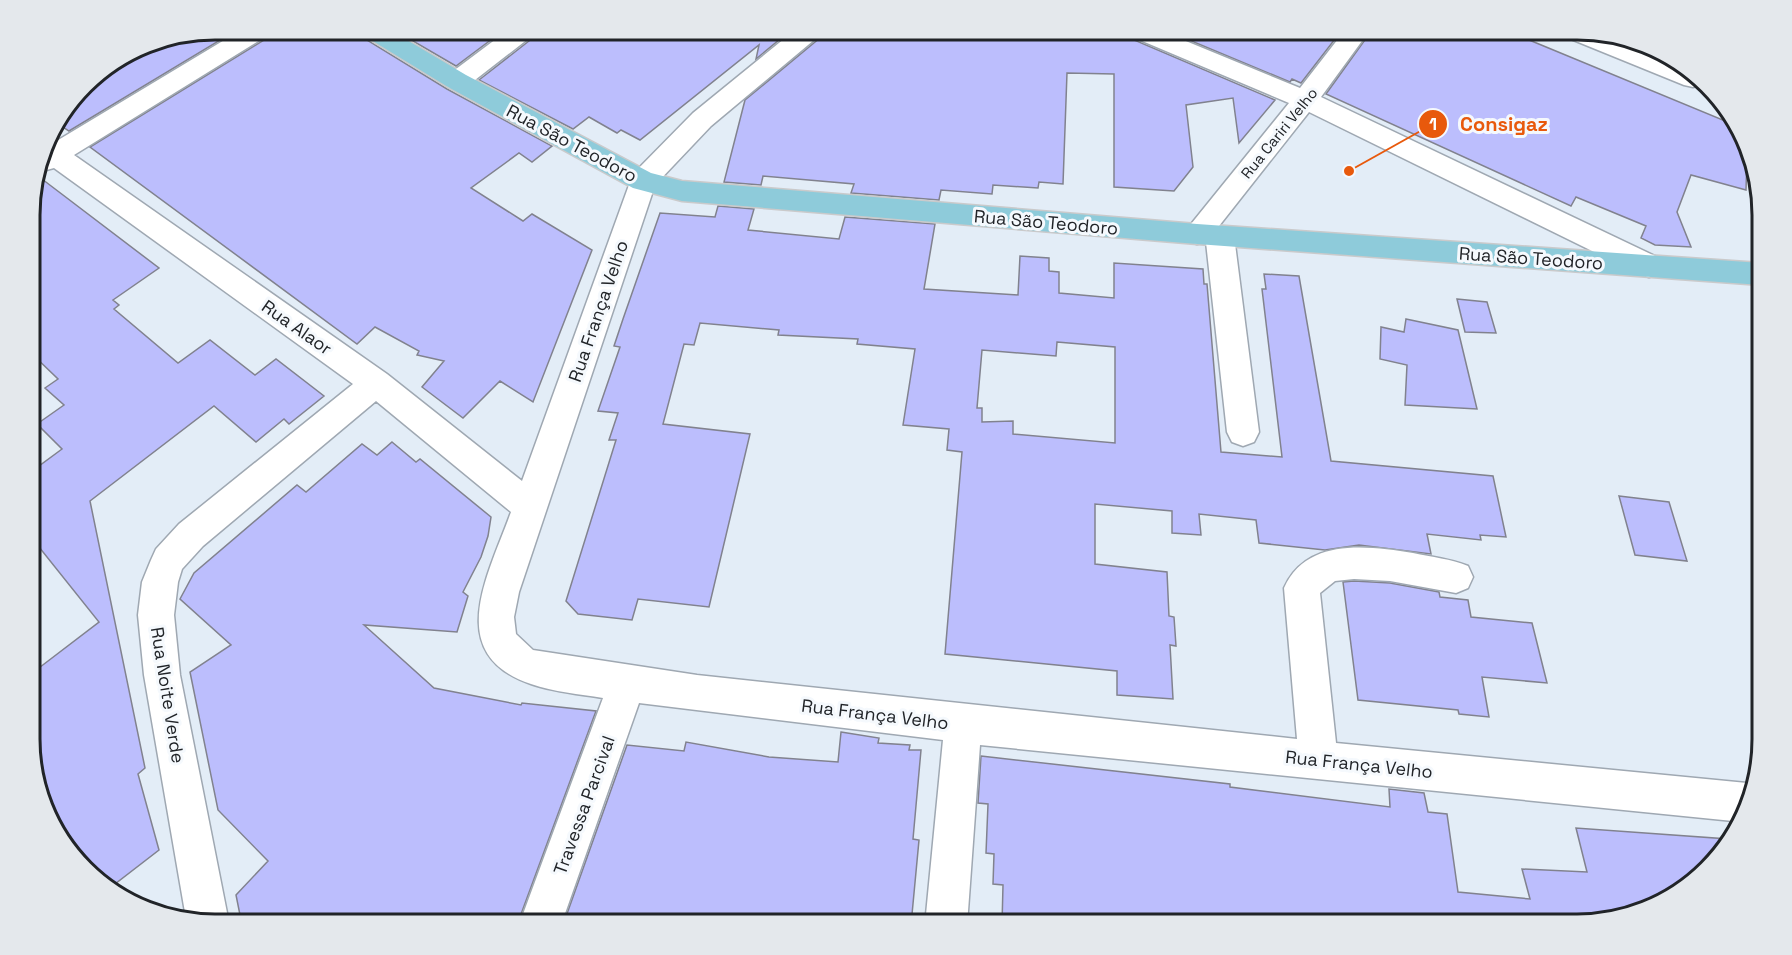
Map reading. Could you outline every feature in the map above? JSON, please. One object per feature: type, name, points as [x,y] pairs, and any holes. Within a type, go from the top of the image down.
[{"type":"main road","name":"Rua São Teodoro","points":[[390,41],[457,81],[643,181],[682,191],[1208,235],[1752,273]]},
{"type":"street","points":[[1162,40],[1305,100],[1535,209],[1648,266]]},
{"type":"street","name":"Rua Cariri Velho","points":[[1208,235],[1350,40]]},
{"type":"street","points":[[51,157],[241,41]]},
{"type":"street","points":[[457,81],[510,41]]},
{"type":"street","points":[[643,181],[670,148],[708,113],[798,41]]},
{"type":"street","points":[[1600,42],[1678,73]]},
{"type":"street","name":"Rua Alaor","points":[[50,160],[376,384],[531,508]]},
{"type":"street","name":"Rua França Velho","points":[[643,181],[498,605],[495,629],[501,648],[518,662],[555,672],[627,684],[963,725],[1739,802]]},
{"type":"street","points":[[1208,235],[1243,432]]},
{"type":"street","name":"Rua Noite Verde","points":[[206,914],[162,675],[156,615],[160,582],[168,560],[192,535],[376,384]]},
{"type":"street","points":[[1318,760],[1302,588],[1316,573],[1329,565],[1374,563],[1456,577]]},
{"type":"street","name":"Travessa Parcival","points":[[544,914],[627,684]]},
{"type":"street","points":[[947,914],[963,725]]},
{"type":"building","points":[[1135,40],[1275,100],[1239,143],[1233,98],[1186,105],[1193,167],[1174,191],[1114,187],[1114,74],[1067,73],[1063,184],[1039,182],[1038,188],[993,185],[992,194],[941,190],[939,200],[851,193],[854,184],[763,176],[761,185],[724,182],[745,100],[817,41]]},
{"type":"building","points":[[1190,40],[1334,40],[1301,83],[1292,79],[1290,82]]},
{"type":"building","points":[[1365,40],[1529,40],[1722,120],[1738,148],[1746,170],[1746,190],[1691,175],[1677,212],[1691,247],[1655,245],[1641,238],[1646,226],[1576,197],[1571,206],[1326,94]]},
{"type":"building","points":[[219,41],[69,131],[64,128],[84,100],[118,70],[159,50],[181,44]]},
{"type":"building","points":[[263,41],[368,41],[447,89],[552,146],[532,162],[519,153],[471,188],[523,221],[532,214],[592,250],[533,402],[500,381],[463,418],[422,387],[444,361],[417,355],[419,351],[375,327],[357,344],[90,147]]},
{"type":"building","points":[[413,41],[490,41],[456,66]]},
{"type":"building","points":[[529,41],[778,41],[756,59],[759,45],[640,140],[621,130],[617,133],[589,117],[573,129],[479,80]]},
{"type":"building","points":[[44,181],[159,268],[113,300],[119,305],[114,309],[178,363],[210,340],[255,375],[276,359],[324,396],[289,424],[284,419],[256,442],[214,406],[90,501],[145,768],[138,774],[159,850],[116,883],[92,863],[64,827],[46,785],[42,763],[40,667],[99,622],[40,549],[41,465],[62,449],[41,428],[41,421],[64,405],[45,388],[58,379],[41,362],[41,204]]},
{"type":"building","points":[[718,206],[754,209],[748,230],[839,239],[845,217],[935,224],[924,289],[1018,295],[1020,256],[1049,258],[1049,271],[1059,272],[1059,293],[1114,298],[1114,263],[1203,269],[1204,284],[1207,284],[1221,452],[1282,457],[1262,289],[1266,289],[1264,274],[1299,276],[1331,461],[1493,476],[1506,537],[1480,535],[1481,540],[1427,534],[1431,554],[1359,545],[1325,550],[1259,543],[1256,520],[1199,514],[1201,535],[1172,533],[1172,511],[1095,504],[1095,564],[1167,572],[1169,616],[1174,617],[1176,646],[1170,645],[1173,699],[1117,695],[1117,671],[945,654],[962,452],[947,450],[949,429],[903,425],[915,349],[857,344],[858,339],[778,335],[779,330],[700,323],[694,345],[684,344],[663,424],[750,434],[709,607],[638,599],[632,620],[578,614],[566,601],[616,440],[609,440],[618,413],[598,411],[620,347],[614,346],[623,319],[660,213],[715,217]],"holes":[[[1057,342],[1115,347],[1115,443],[1013,434],[1013,421],[982,422],[982,408],[977,408],[982,350],[1056,356]]]},
{"type":"building","points":[[1457,299],[1487,302],[1496,333],[1465,332]]},
{"type":"building","points":[[1406,319],[1458,330],[1477,409],[1405,405],[1407,365],[1380,359],[1381,327],[1404,332]]},
{"type":"building","points":[[392,442],[416,462],[420,459],[491,517],[481,557],[463,592],[468,596],[457,632],[364,625],[434,688],[521,705],[522,703],[596,711],[521,914],[240,914],[236,895],[268,861],[218,810],[190,672],[231,645],[180,599],[194,573],[297,485],[306,492],[362,444],[377,455]]},
{"type":"building","points":[[1619,496],[1669,502],[1687,561],[1635,555]]},
{"type":"building","points":[[1343,582],[1390,583],[1439,592],[1440,597],[1468,600],[1471,617],[1532,623],[1547,683],[1482,677],[1489,717],[1459,714],[1458,710],[1358,700]]},
{"type":"building","points":[[841,732],[879,738],[878,743],[910,745],[909,750],[921,750],[913,839],[919,840],[912,914],[567,914],[627,745],[684,751],[686,742],[769,757],[838,762]]},
{"type":"building","points":[[981,756],[1230,784],[1230,787],[1390,807],[1389,789],[1424,793],[1428,812],[1447,814],[1458,892],[1530,899],[1522,869],[1587,872],[1576,828],[1721,838],[1692,871],[1674,885],[1633,905],[1588,914],[1002,914],[1003,885],[993,884],[994,854],[986,853],[988,804],[978,803]]},
{"type":"place","name":"Consigaz","points":[[1349,171]]}]
